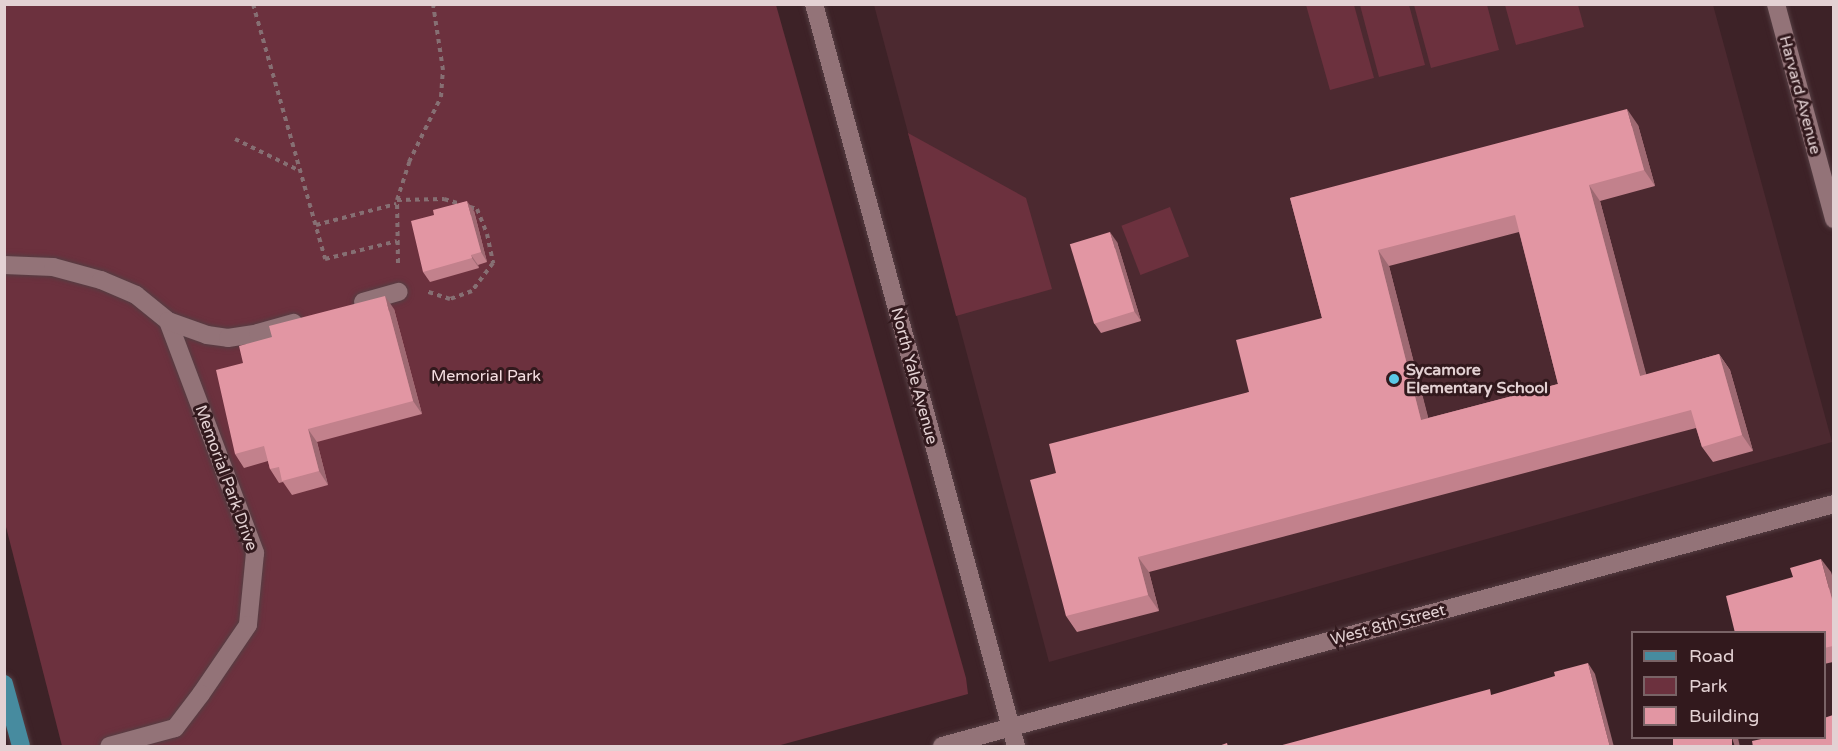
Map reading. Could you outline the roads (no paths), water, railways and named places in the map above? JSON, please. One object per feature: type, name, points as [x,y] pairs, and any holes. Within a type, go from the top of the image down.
[{"type":"main road","points":[[4,684],[21,747]]},
{"type":"street","name":"North Yale Avenue","points":[[814,4],[1016,747]]},
{"type":"street","name":"Harvard Avenue","points":[[1776,4],[1833,219]]},
{"type":"street","points":[[4,265],[53,267],[101,280],[136,295],[168,321],[207,335],[228,338],[258,333],[313,317]]},
{"type":"street","points":[[345,308],[399,292]]},
{"type":"street","name":"Memorial Park Drive","points":[[108,747],[175,728],[226,660],[248,625],[255,553],[168,321]]},
{"type":"street","name":"West 8th Street","points":[[942,747],[1833,504]]},
{"type":"place","name":"Sycamore Elementary School","points":[[1394,379]]},
{"type":"park label","name":"Memorial Park","points":[[486,376]]}]
